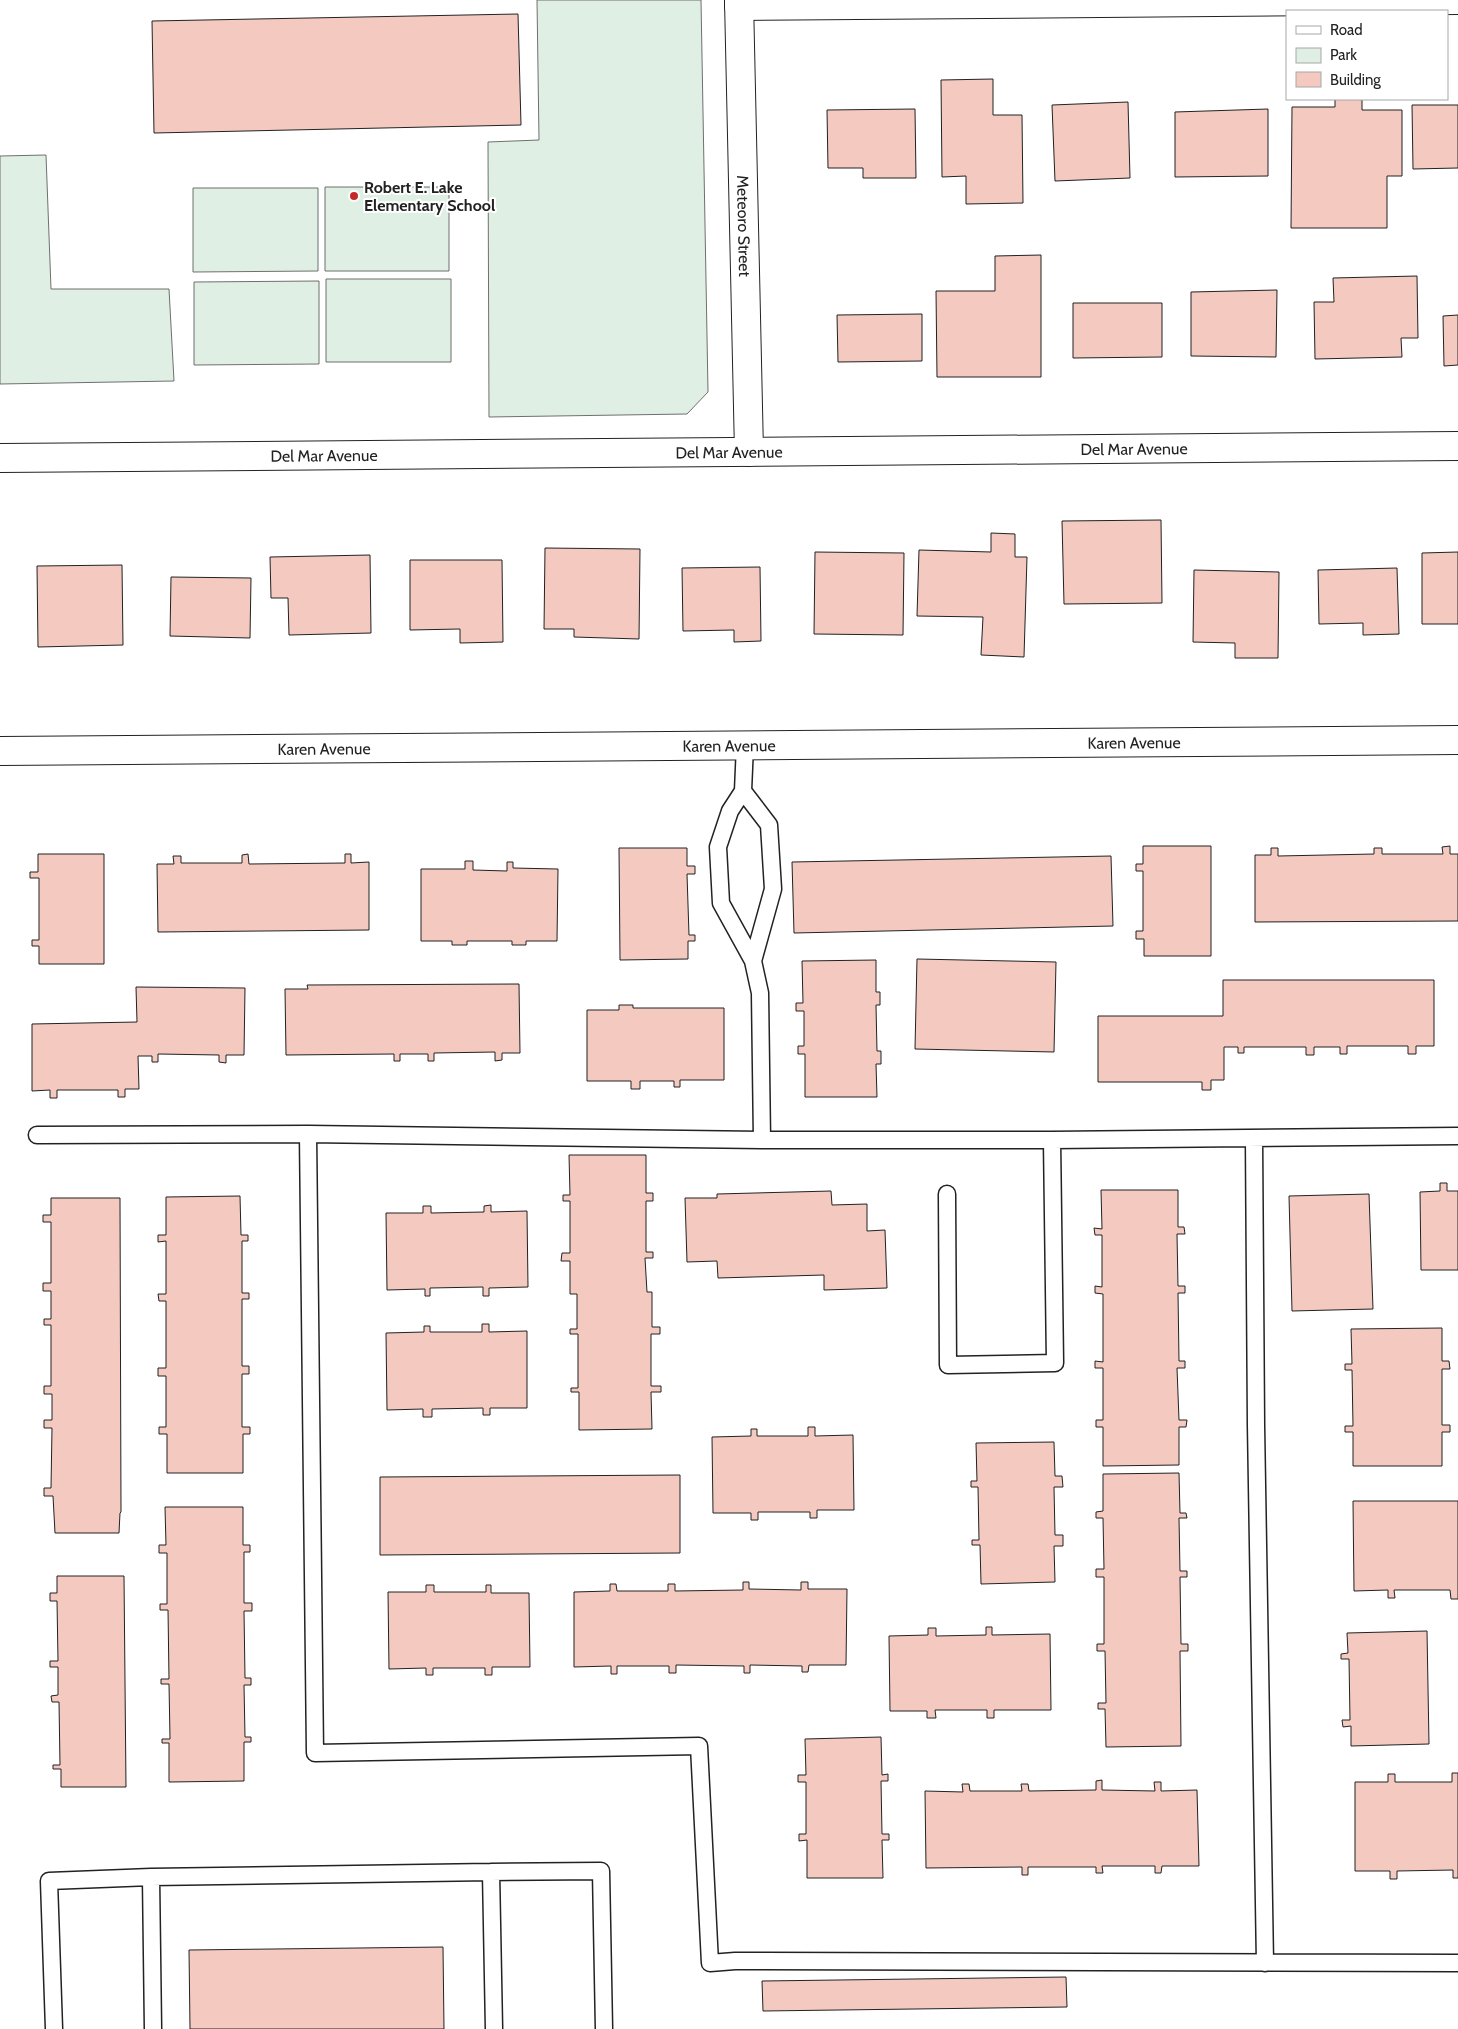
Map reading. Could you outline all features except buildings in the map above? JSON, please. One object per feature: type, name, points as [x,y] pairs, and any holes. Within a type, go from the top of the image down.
[{"type":"street","points":[[739,3],[1458,0]]},
{"type":"street","name":"Meteoro Street","points":[[739,3],[750,452]]},
{"type":"street","name":"Del Mar Avenue","points":[[0,458],[1458,446]]},
{"type":"street","name":"Karen Avenue","points":[[0,751],[1458,740]]},
{"type":"lane","points":[[745,745],[743,791],[730,811],[718,847],[721,903],[753,961],[760,994],[762,1140]]},
{"type":"lane","points":[[743,791],[769,825],[773,889],[753,961]]},
{"type":"lane","points":[[308,1134],[315,1753],[699,1746],[710,1963],[735,1961],[1458,1963]]},
{"type":"lane","points":[[37,1135],[308,1134],[762,1140],[1254,1139],[1458,1136]]},
{"type":"lane","points":[[1254,1139],[1256,1425],[1265,1963]]},
{"type":"lane","points":[[947,1194],[948,1365],[1055,1363],[1052,1140]]},
{"type":"lane","points":[[54,2029],[49,1881],[150,1877],[601,1871],[604,2029]]},
{"type":"lane","points":[[491,1872],[494,2029]]},
{"type":"lane","points":[[150,1877],[153,2029]]},
{"type":"green space","points":[[537,0],[701,0],[708,392],[687,414],[489,417],[488,142],[539,140]]},
{"type":"green space","points":[[46,155],[51,289],[169,289],[174,381],[0,384],[0,156]]},
{"type":"green space","points":[[325,187],[449,187],[449,271],[325,271]]},
{"type":"green space","points":[[193,188],[318,188],[318,271],[193,272]]},
{"type":"green space","points":[[326,279],[451,279],[451,362],[326,362]]},
{"type":"green space","points":[[319,281],[319,364],[194,365],[194,282]]},
{"type":"place","name":"Robert E. Lake Elementary School","points":[[354,196]]}]
